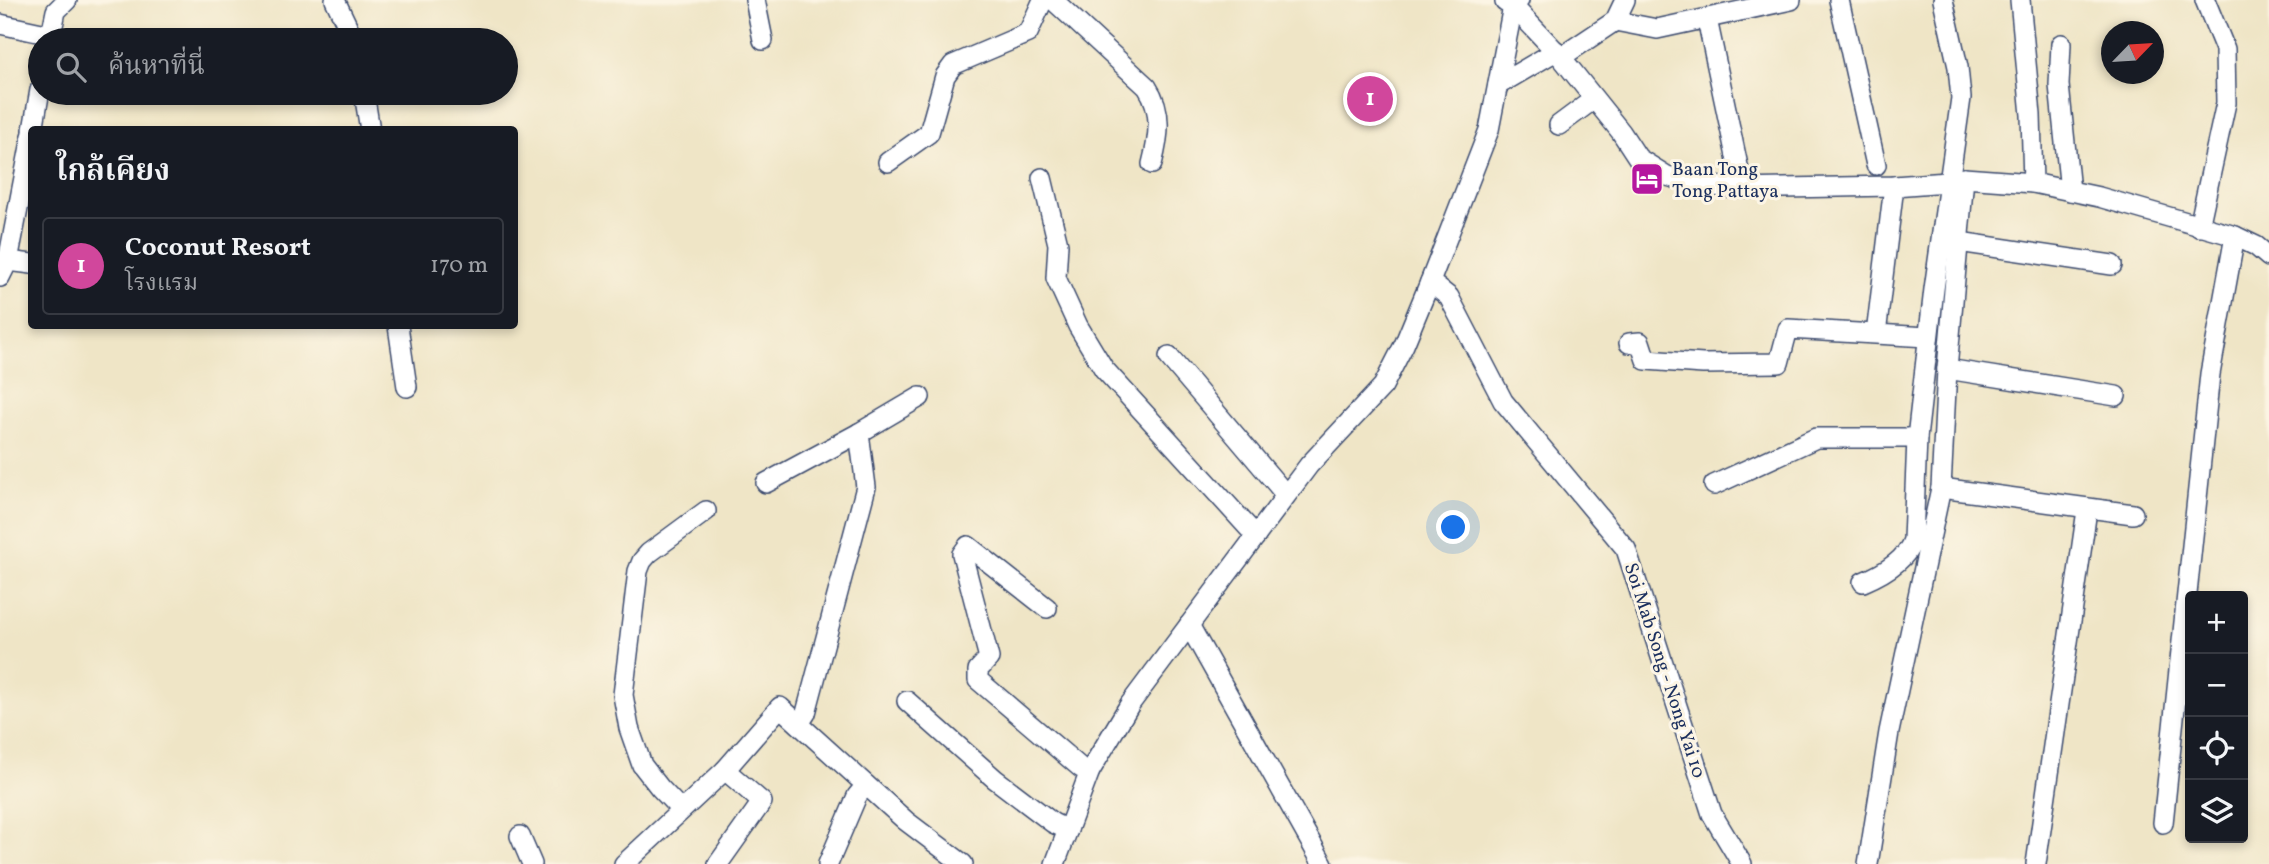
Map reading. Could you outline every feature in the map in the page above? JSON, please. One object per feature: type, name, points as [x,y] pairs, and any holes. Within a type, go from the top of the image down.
[{"type":"street","points":[[52,28],[56,11],[67,0]]},
{"type":"street","points":[[335,0],[348,28]]},
{"type":"street","points":[[755,0],[764,40]]},
{"type":"street","points":[[888,162],[929,133],[945,76],[953,65],[1028,33],[1043,0]]},
{"type":"street","points":[[1052,0],[1147,87],[1156,100],[1159,116],[1157,145],[1152,164]]},
{"type":"street","points":[[1498,85],[1615,21],[1625,0]]},
{"type":"street","points":[[1615,21],[1657,29],[1791,0]]},
{"type":"street","points":[[1839,0],[1876,164]]},
{"type":"street","points":[[1868,864],[1889,732],[1941,488],[1947,369],[1959,242],[1956,180],[1961,98],[1958,67],[1943,0]]},
{"type":"street","points":[[2020,0],[2031,116],[2033,183]]},
{"type":"street","points":[[2199,227],[2226,103],[2225,49],[2205,0]]},
{"type":"street","points":[[1511,2],[1558,54],[1638,158],[1667,176],[1735,188],[1894,186],[1956,180],[2033,183],[2099,197],[2235,236],[2256,246],[2269,257]]},
{"type":"street","points":[[1055,864],[1090,771],[1130,704],[1309,466],[1383,386],[1404,345],[1489,130],[1511,2]]},
{"type":"street","points":[[1707,19],[1741,180]]},
{"type":"street","points":[[0,24],[28,32]]},
{"type":"street","points":[[2061,44],[2059,85],[2070,191]]},
{"type":"street","points":[[1559,125],[1594,99]]},
{"type":"street","points":[[34,126],[37,105]]},
{"type":"street","points":[[366,105],[369,126]]},
{"type":"street","points":[[28,155],[4,269],[28,265]]},
{"type":"street","points":[[1042,177],[1058,244],[1056,278],[1078,326],[1104,369],[1256,536]]},
{"type":"street","points":[[1863,582],[1881,574],[1911,546],[1917,438],[1928,337],[1956,180]]},
{"type":"street","points":[[1877,326],[1894,186]]},
{"type":"street","points":[[2163,823],[2210,374],[2235,236]]},
{"type":"street","points":[[1959,242],[2112,265]]},
{"type":"street","name":"Soi Mab Song - Nong Yai 10","points":[[1430,282],[1449,297],[1503,401],[1626,548],[1712,814],[1742,864]]},
{"type":"street","points":[[398,329],[407,387]]},
{"type":"street","points":[[1629,343],[1640,342],[1646,360],[1703,364],[1779,363],[1788,329],[1928,337]]},
{"type":"street","points":[[1169,357],[1286,495]]},
{"type":"street","points":[[1947,369],[2116,396]]},
{"type":"street","points":[[766,483],[920,397]]},
{"type":"street","points":[[799,724],[806,713],[866,487],[859,433]]},
{"type":"street","points":[[1714,485],[1816,438],[1917,438]]},
{"type":"street","points":[[1941,488],[2087,510],[2133,514]]},
{"type":"street","points":[[2036,864],[2087,510]]},
{"type":"street","points":[[681,810],[642,765],[629,728],[623,695],[638,571],[642,561],[706,511]]},
{"type":"street","points":[[1047,608],[968,546],[962,554],[989,657],[978,670],[978,680],[1081,768],[1090,771]]},
{"type":"street","points":[[1189,625],[1323,864]]},
{"type":"street","points":[[907,701],[995,779],[1053,823],[1068,830]]},
{"type":"street","points":[[624,864],[725,770],[780,707],[906,821],[963,864]]},
{"type":"street","points":[[718,864],[761,802],[725,770]]},
{"type":"street","points":[[828,864],[857,796],[866,785]]},
{"type":"street","points":[[520,836],[532,864]]},
{"type":"place","name":"Coconut Resort","points":[[1370,99]]},
{"type":"place","name":"Baan Tong Tong Pattaya","points":[[1647,179]]}]
